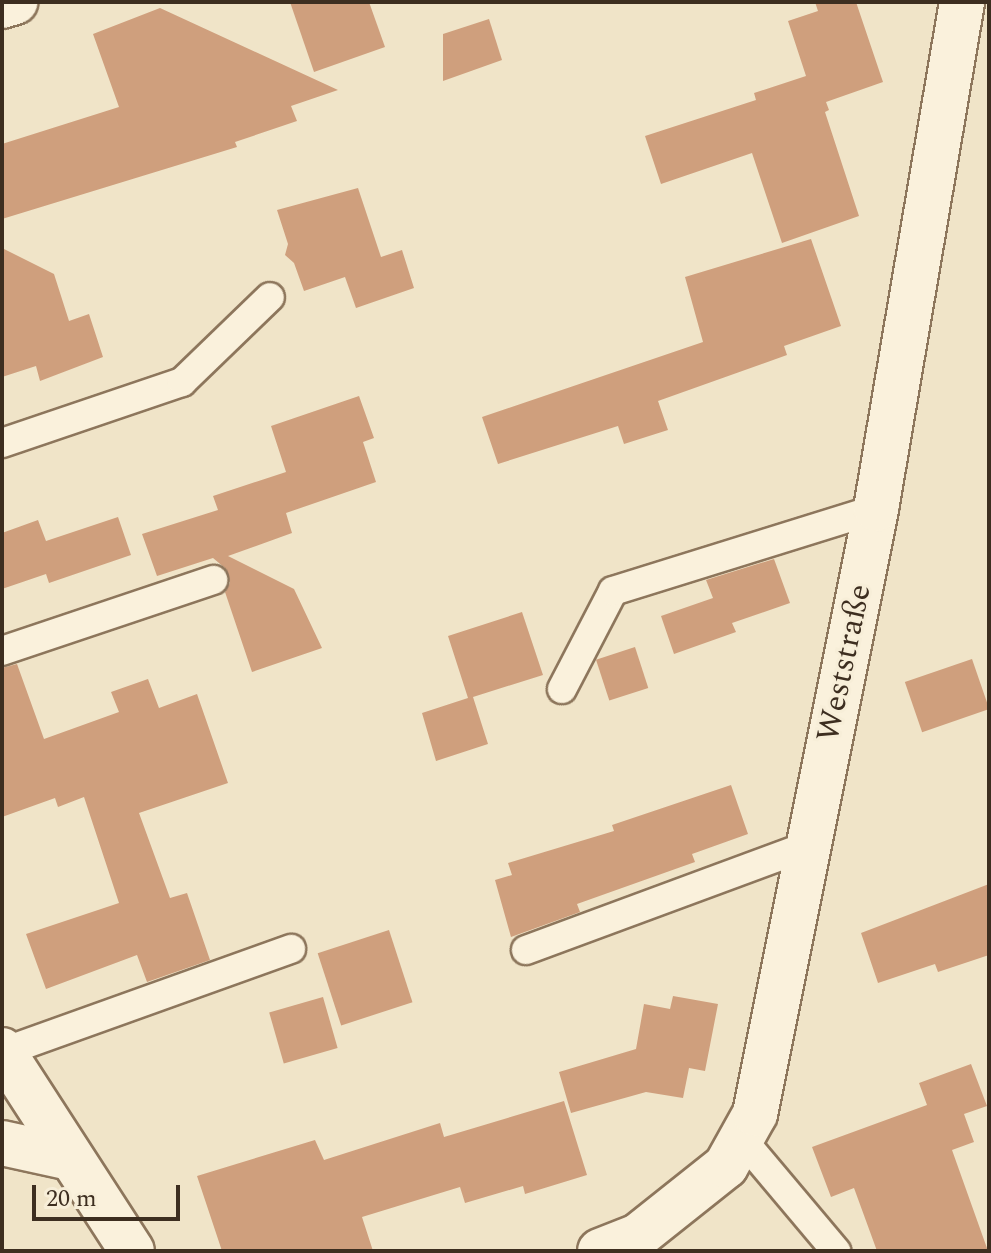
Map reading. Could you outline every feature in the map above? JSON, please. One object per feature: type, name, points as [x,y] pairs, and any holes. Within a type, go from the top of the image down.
[{"type":"street","points":[[2,6],[15,2]]},
{"type":"street","name":"Weststraße","points":[[600,1251],[638,1236],[726,1166],[755,1114],[876,509],[962,2]]},
{"type":"street","points":[[3,1051],[132,1251]]},
{"type":"street","points":[[2,1143],[70,1158]]},
{"type":"lane","points":[[2,443],[182,382],[270,297]]},
{"type":"lane","points":[[562,689],[613,591],[876,509]]},
{"type":"lane","points":[[2,651],[213,580]]},
{"type":"lane","points":[[526,950],[807,846]]},
{"type":"lane","points":[[3,1051],[291,949]]},
{"type":"lane","points":[[741,1138],[836,1251]]},
{"type":"building","points":[[290,2],[369,2],[385,47],[314,72]]},
{"type":"building","points":[[815,2],[856,2],[883,82],[826,102],[829,110],[825,112],[859,216],[782,243],[752,153],[661,184],[645,136],[756,100],[754,93],[806,76],[788,21],[818,11]]},
{"type":"building","points":[[160,8],[338,90],[291,106],[297,121],[235,142],[237,147],[2,219],[2,144],[119,107],[93,34]]},
{"type":"building","points":[[489,19],[502,60],[443,81],[443,34]]},
{"type":"building","points":[[358,188],[381,257],[402,250],[414,288],[356,308],[345,277],[304,291],[294,263],[285,255],[288,244],[277,210]]},
{"type":"building","points":[[811,239],[841,326],[784,346],[787,355],[658,401],[668,430],[624,444],[618,426],[498,464],[482,417],[703,342],[685,277]]},
{"type":"building","points":[[2,248],[54,274],[69,321],[89,314],[103,357],[40,381],[36,366],[2,377]]},
{"type":"building","points":[[359,396],[374,438],[363,442],[376,482],[286,513],[292,533],[228,556],[294,589],[322,648],[252,672],[225,592],[230,583],[225,568],[213,558],[157,576],[142,534],[218,510],[213,496],[286,472],[271,426]]},
{"type":"building","points":[[118,517],[131,555],[49,583],[46,574],[2,589],[2,533],[38,520],[46,541]]},
{"type":"building","points":[[774,559],[790,603],[732,623],[736,632],[674,654],[661,616],[713,598],[706,580]]},
{"type":"building","points":[[522,612],[543,675],[473,697],[488,744],[436,761],[422,713],[468,698],[448,636]]},
{"type":"building","points":[[635,647],[648,688],[609,701],[596,660]]},
{"type":"building","points":[[972,659],[989,709],[922,732],[905,682]]},
{"type":"building","points":[[17,664],[44,739],[119,712],[111,692],[148,679],[159,708],[197,694],[228,783],[139,813],[170,898],[187,893],[210,960],[147,982],[137,955],[46,989],[26,934],[119,903],[84,797],[58,807],[55,798],[2,817],[2,668]]},
{"type":"building","points":[[731,785],[748,834],[692,854],[695,862],[577,904],[580,912],[511,937],[495,880],[512,875],[508,863],[614,831],[612,825]]},
{"type":"building","points":[[989,884],[989,955],[938,972],[935,964],[878,983],[861,933]]},
{"type":"building","points":[[389,930],[412,1002],[341,1025],[318,953]]},
{"type":"building","points":[[673,996],[718,1004],[705,1071],[689,1068],[683,1098],[646,1092],[571,1113],[559,1072],[636,1049],[644,1004],[670,1009]]},
{"type":"building","points":[[323,997],[338,1048],[284,1063],[269,1012]]},
{"type":"building","points":[[971,1064],[987,1106],[964,1114],[974,1142],[952,1150],[988,1251],[877,1251],[854,1188],[831,1197],[812,1147],[927,1105],[919,1083]]},
{"type":"building","points":[[564,1101],[587,1175],[525,1194],[523,1186],[465,1203],[460,1187],[362,1217],[373,1251],[222,1251],[197,1176],[315,1140],[324,1160],[440,1123],[444,1137]]}]
